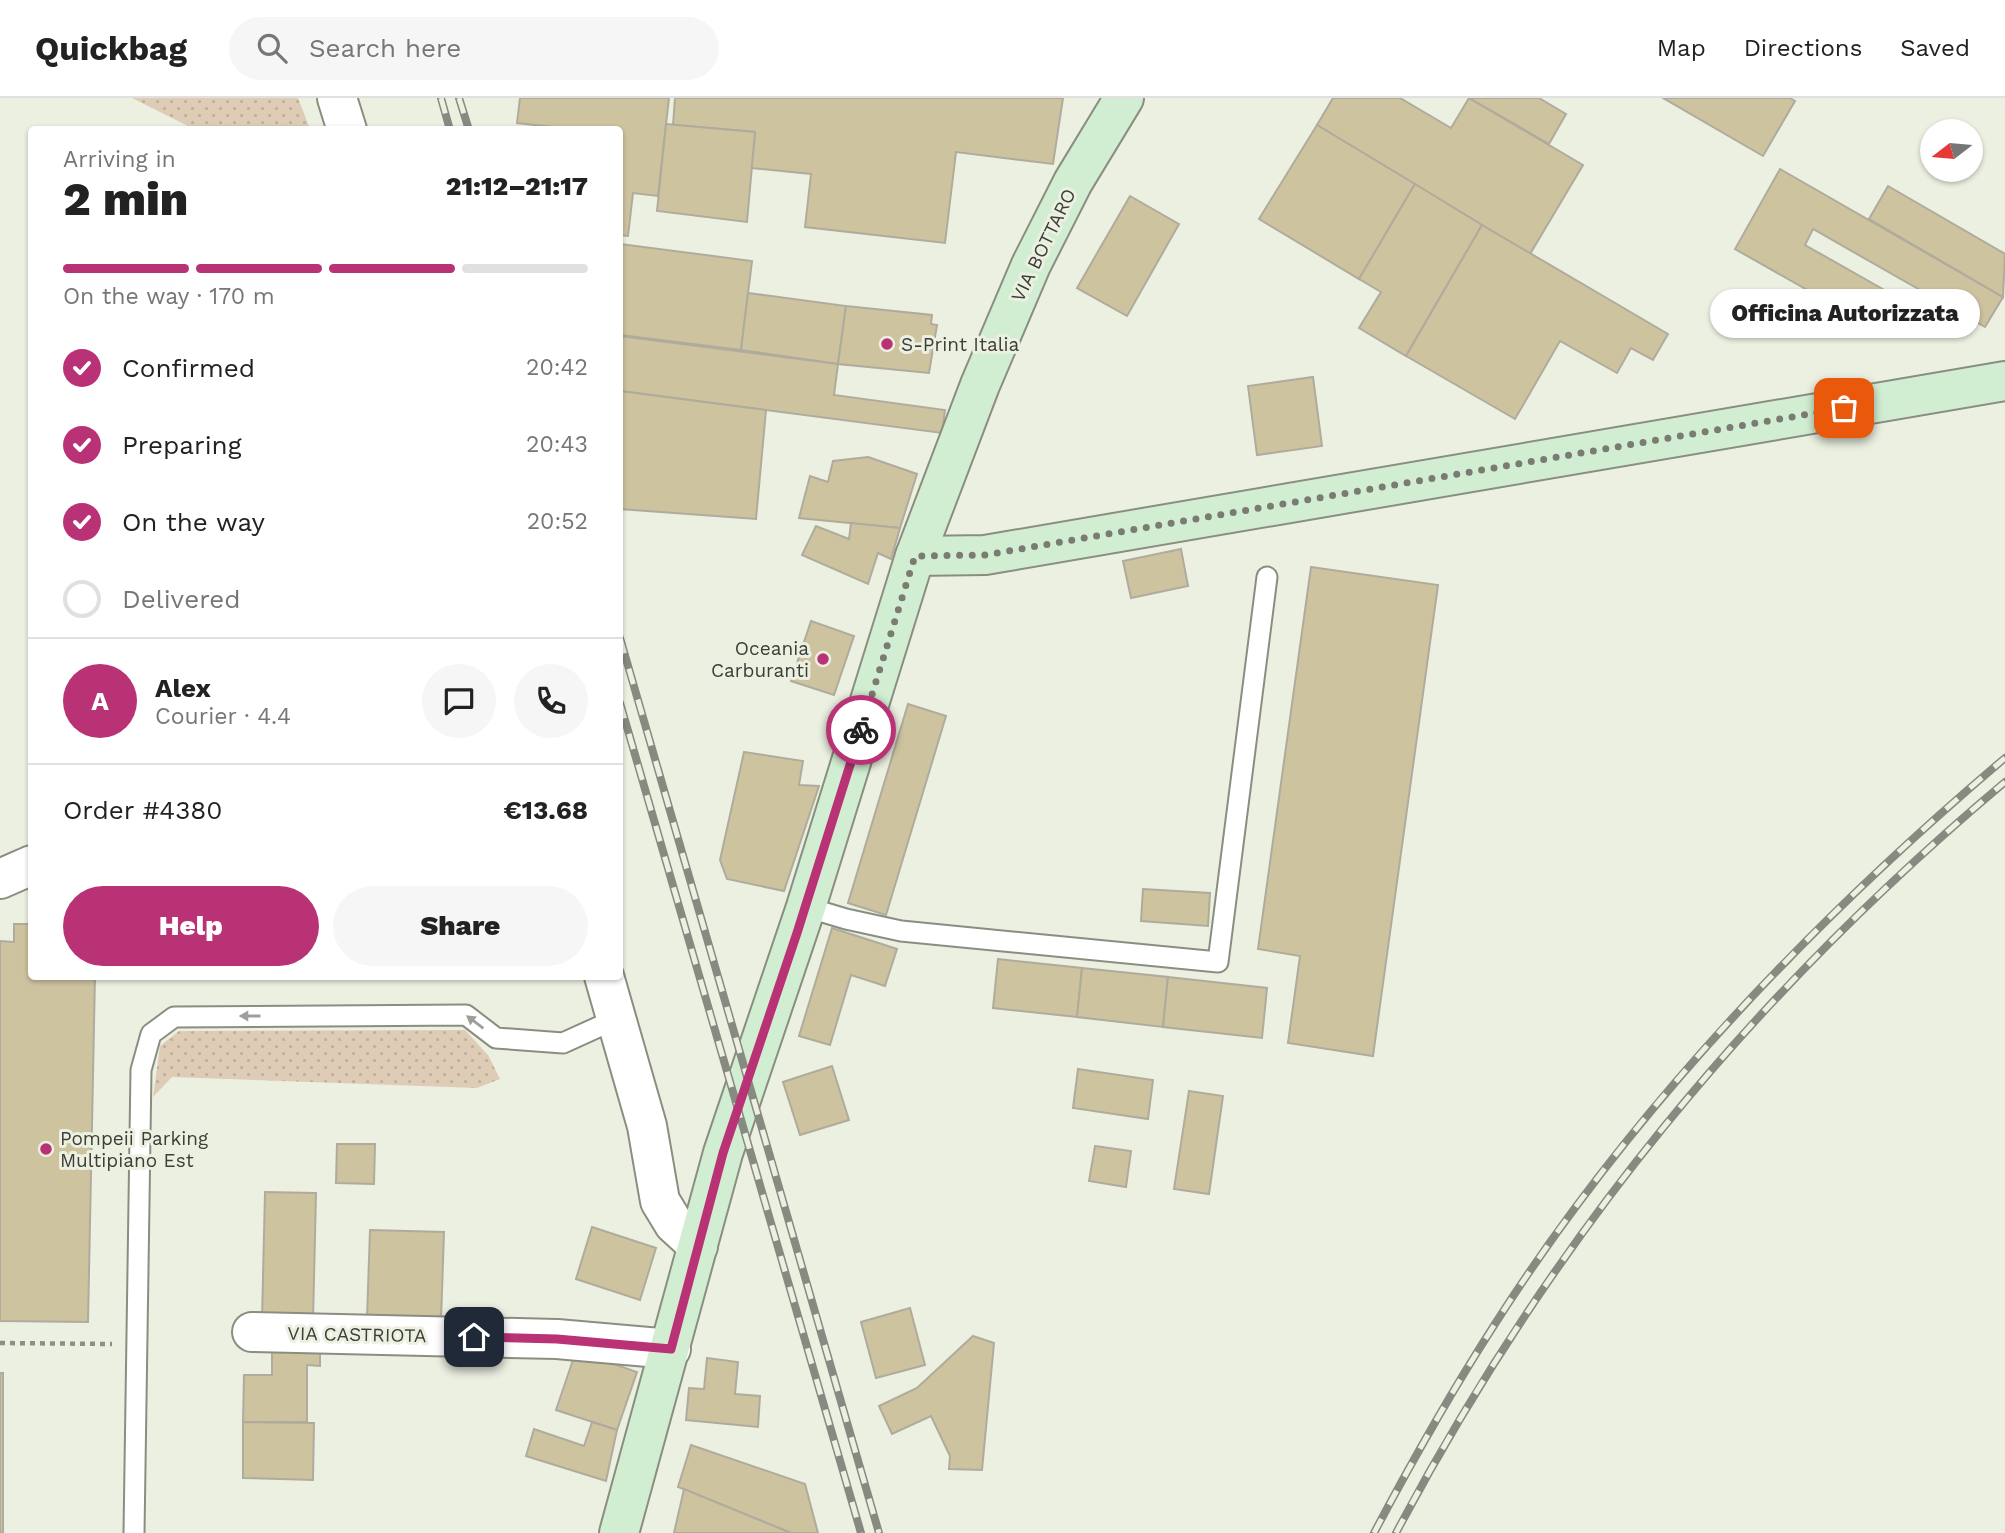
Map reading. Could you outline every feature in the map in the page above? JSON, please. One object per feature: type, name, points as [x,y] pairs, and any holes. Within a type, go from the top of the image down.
[{"type":"main road","name":"VIA BOTTARO","points":[[915,556],[980,386],[1031,265],[1073,182],[1124,98]]},
{"type":"main road","points":[[619,1533],[723,1153],[806,906],[915,556],[985,555],[2005,381]]},
{"type":"street","points":[[337,98],[346,126]]},
{"type":"street","points":[[0,879],[28,867]]},
{"type":"street","points":[[605,980],[647,1126],[660,1201],[674,1224],[698,1246]]},
{"type":"street","name":"VIA CASTRIOTA","points":[[252,1332],[557,1339],[671,1349]]},
{"type":"lane","points":[[806,906],[846,919],[901,931],[1218,962],[1267,577]]},
{"type":"lane","points":[[134,1533],[141,1070],[151,1034],[174,1017],[466,1015],[496,1038],[563,1043],[618,1018]]},
{"type":"path","points":[[0,1343],[137,1345]]},
{"type":"shaded area","points":[[132,98],[298,98],[309,126],[188,126]]},
{"type":"shaded area","points":[[465,1030],[488,1055],[500,1079],[477,1088],[172,1077],[153,1097],[160,1046],[179,1031]]},
{"type":"building","points":[[520,98],[669,98],[658,196],[633,193],[628,236],[623,235],[623,126],[544,126],[517,123]]},
{"type":"building","points":[[675,98],[1063,98],[1053,164],[956,152],[945,243],[805,227],[811,174],[751,168],[755,132],[673,125]]},
{"type":"building","points":[[1333,98],[1400,98],[1451,128],[1469,98],[1583,165],[1530,254],[1317,125]]},
{"type":"building","points":[[1469,98],[1539,98],[1566,114],[1549,144]]},
{"type":"building","points":[[1663,98],[1790,98],[1795,101],[1763,156]]},
{"type":"building","points":[[666,124],[755,132],[747,222],[657,211]]},
{"type":"building","points":[[1317,125],[1415,184],[1359,279],[1259,219]]},
{"type":"building","points":[[1780,169],[2003,297],[1985,327],[1813,229],[1805,245],[1888,292],[1869,325],[1735,249]]},
{"type":"building","points":[[1415,184],[1482,225],[1406,356],[1359,328],[1381,292],[1359,279]]},
{"type":"building","points":[[1888,186],[2005,254],[2003,297],[1869,219]]},
{"type":"building","points":[[1130,196],[1179,224],[1127,316],[1077,288]]},
{"type":"building","points":[[1482,225],[1668,334],[1653,360],[1631,348],[1617,373],[1560,341],[1515,419],[1406,356]]},
{"type":"building","points":[[623,244],[752,261],[741,350],[623,335]]},
{"type":"building","points":[[748,293],[846,306],[838,364],[741,350]]},
{"type":"building","name":"S-Print Italia","points":[[846,306],[932,315],[931,324],[937,325],[929,373],[838,364]]},
{"type":"building","points":[[623,336],[838,364],[834,395],[945,410],[942,433],[623,391]]},
{"type":"building","points":[[1313,377],[1322,446],[1257,455],[1248,386]]},
{"type":"building","points":[[623,391],[766,410],[756,519],[623,509]]},
{"type":"building","points":[[868,457],[917,474],[900,528],[799,518],[810,476],[828,482],[833,461]]},
{"type":"building","points":[[851,523],[900,528],[891,559],[878,553],[868,584],[802,555],[816,526],[849,539]]},
{"type":"building","points":[[1181,549],[1188,586],[1131,598],[1123,561]]},
{"type":"building","points":[[1311,567],[1438,585],[1373,1056],[1288,1043],[1300,956],[1258,949]]},
{"type":"building","points":[[811,621],[854,636],[834,695],[791,681]]},
{"type":"building","points":[[908,704],[946,716],[886,915],[848,903]]},
{"type":"building","points":[[744,752],[803,761],[799,785],[819,786],[784,891],[727,879],[720,860]]},
{"type":"building","points":[[1143,889],[1210,893],[1208,926],[1141,921]]},
{"type":"building","name":"Pompeii Parking Multipiano Est","points":[[14,924],[28,924],[28,980],[95,980],[88,1322],[0,1321],[0,941],[14,942]]},
{"type":"building","points":[[832,928],[897,949],[885,986],[851,975],[830,1045],[799,1036]]},
{"type":"building","points":[[998,959],[1082,968],[1077,1017],[993,1008]]},
{"type":"building","points":[[1082,968],[1168,977],[1163,1027],[1077,1017]]},
{"type":"building","points":[[1168,977],[1267,988],[1262,1038],[1163,1027]]},
{"type":"building","points":[[832,1066],[849,1120],[800,1135],[783,1082]]},
{"type":"building","points":[[1078,1069],[1153,1080],[1148,1119],[1073,1108]]},
{"type":"building","points":[[1189,1091],[1223,1096],[1209,1194],[1174,1189]]},
{"type":"building","points":[[337,1144],[375,1144],[374,1184],[336,1183]]},
{"type":"building","points":[[1095,1146],[1131,1151],[1126,1187],[1089,1181]]},
{"type":"building","points":[[265,1192],[316,1193],[313,1321],[262,1320]]},
{"type":"building","points":[[592,1227],[656,1248],[640,1300],[576,1279]]},
{"type":"building","points":[[370,1230],[444,1232],[441,1321],[367,1318]]},
{"type":"building","points":[[910,1308],[925,1365],[876,1378],[861,1322]]},
{"type":"building","points":[[973,1336],[994,1343],[982,1470],[949,1469],[950,1456],[931,1416],[892,1434],[879,1406],[917,1388]]},
{"type":"building","points":[[272,1342],[320,1343],[320,1366],[307,1365],[307,1422],[243,1422],[244,1375],[272,1375]]},
{"type":"building","points":[[576,1351],[637,1372],[617,1430],[556,1410]]},
{"type":"building","points":[[707,1358],[738,1362],[735,1394],[760,1396],[758,1427],[686,1420],[689,1388],[704,1389]]},
{"type":"building","points":[[0,1373],[3,1373],[3,1533],[0,1533]]},
{"type":"building","points":[[243,1422],[314,1423],[313,1480],[243,1478]]},
{"type":"building","points":[[592,1422],[617,1430],[606,1481],[526,1456],[534,1429],[584,1446]]},
{"type":"building","points":[[691,1445],[805,1484],[818,1533],[791,1533],[678,1487]]},
{"type":"building","points":[[684,1489],[791,1533],[674,1533]]},
{"type":"railway","points":[[441,98],[449,126]]},
{"type":"railway","points":[[459,98],[468,126]]},
{"type":"railway","points":[[623,648],[879,1533]]},
{"type":"railway","points":[[623,713],[861,1533]]},
{"type":"railway","points":[[1374,1533],[1431,1429],[1493,1327],[1547,1247],[1664,1095],[1794,953],[1862,886],[2005,758]]},
{"type":"railway","points":[[1396,1533],[1456,1425],[1521,1322],[1590,1223],[1663,1128],[1742,1036],[1824,948],[1912,863],[2005,782]]},
{"type":"way so far","points":[[861,730],[915,556],[985,555],[1844,408]]},
{"type":"place","name":"S-Print Italia","points":[[887,344]]},
{"type":"place","name":"Officina Autorizzata","points":[[1844,408]]},
{"type":"place","name":"Oceania Carburanti","points":[[823,659]]},
{"type":"place","name":"Pompeii Parking Multipiano Est","points":[[46,1149]]},
{"type":"route","points":[[474,1337],[557,1339],[671,1349],[723,1153],[763,1038],[861,730]]}]
